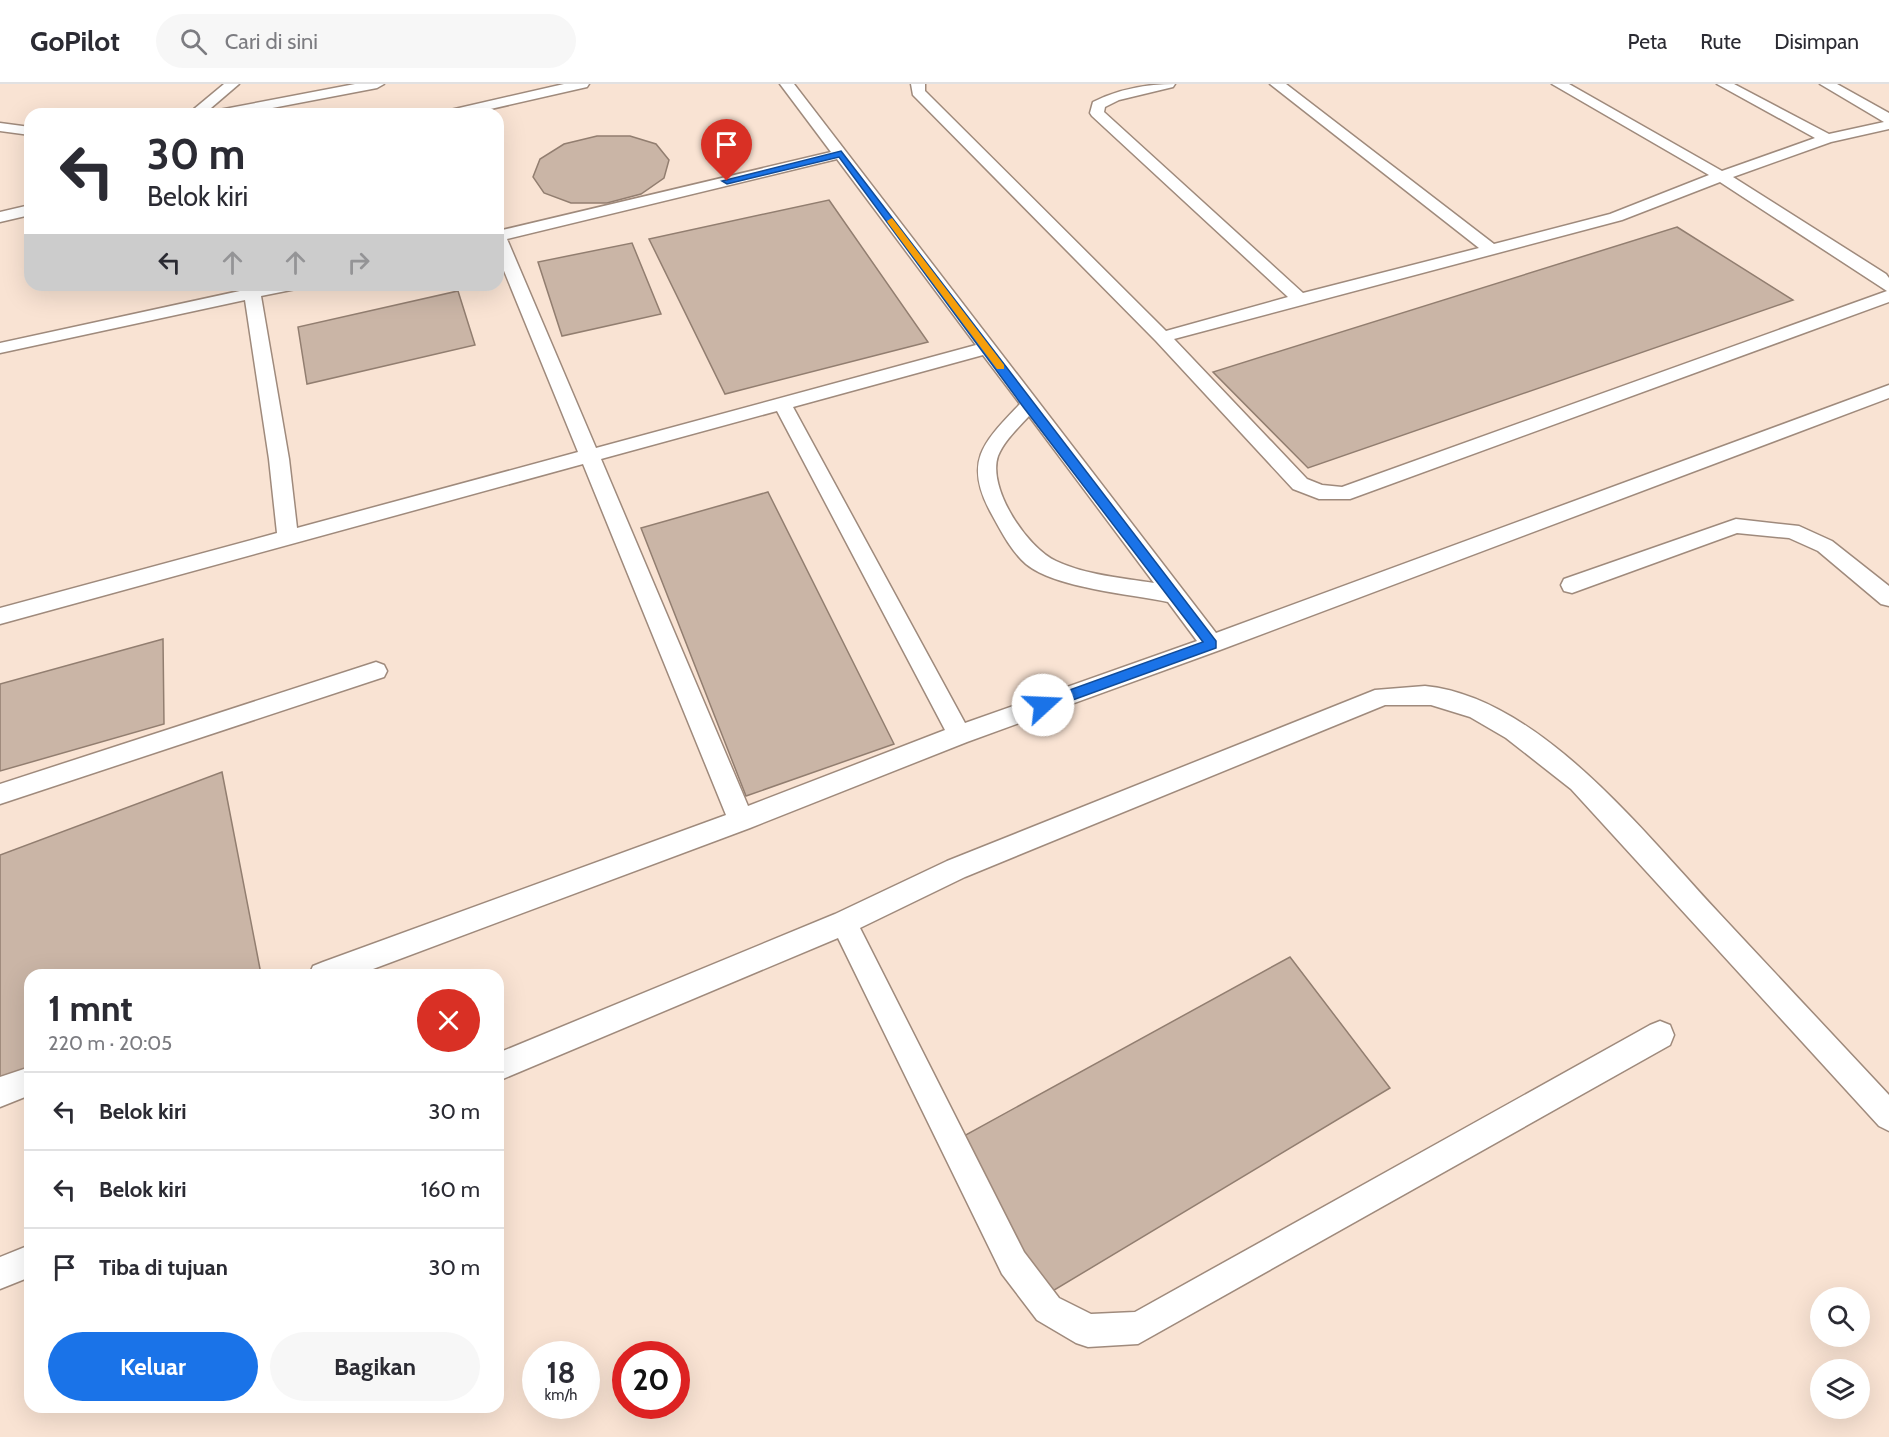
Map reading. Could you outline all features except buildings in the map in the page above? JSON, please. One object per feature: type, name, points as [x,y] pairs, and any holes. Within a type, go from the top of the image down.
[{"type":"lane","points":[[202,108],[232,84]]},
{"type":"lane","points":[[251,108],[378,84]]},
{"type":"lane","points":[[476,108],[582,84]]},
{"type":"lane","points":[[787,84],[1028,405],[1212,644]]},
{"type":"lane","points":[[918,84],[918,92],[1162,338],[1300,484],[1319,492],[1343,494],[1889,296]]},
{"type":"lane","points":[[1168,84],[1114,97],[1098,105],[1097,113],[1300,299]]},
{"type":"lane","points":[[1277,84],[1491,249]]},
{"type":"lane","points":[[1558,84],[1721,176],[1880,278],[1889,287]]},
{"type":"lane","points":[[1724,84],[1827,139]]},
{"type":"lane","points":[[1827,84],[1889,119]]},
{"type":"lane","points":[[1162,338],[1300,299],[1616,218],[1721,176],[1827,139],[1889,125]]},
{"type":"lane","points":[[0,127],[24,129]]},
{"type":"lane","points":[[504,235],[841,154]]},
{"type":"lane","points":[[0,217],[24,211]]},
{"type":"lane","points":[[504,250],[741,820]]},
{"type":"lane","points":[[0,348],[265,291]]},
{"type":"lane","points":[[252,294],[279,459],[288,538]]},
{"type":"lane","points":[[0,616],[987,348]]},
{"type":"lane","points":[[339,969],[741,820],[959,735],[1212,644],[1889,391]]},
{"type":"lane","points":[[782,404],[959,735]]},
{"type":"lane","points":[[1028,405],[991,447],[983,470],[992,497],[1017,538],[1036,560],[1065,572],[1174,595]]},
{"type":"lane","points":[[1572,585],[1736,526],[1792,531],[1826,546],[1889,598]]},
{"type":"lane","points":[[0,794],[376,671]]},
{"type":"lane","points":[[504,1065],[844,923],[956,869],[1383,696],[1437,696],[1485,711],[1532,743],[1580,782],[1889,1116]]},
{"type":"lane","points":[[844,923],[1013,1263],[1048,1310],[1088,1331],[1138,1328],[1660,1035]]},
{"type":"lane","points":[[0,1092],[24,1083]]},
{"type":"lane","points":[[0,1273],[24,1263]]},
{"type":"slow traffic","points":[[892,221],[1001,367]]},
{"type":"route","points":[[727,181],[841,154],[1028,405],[1212,644],[1043,705]]}]
